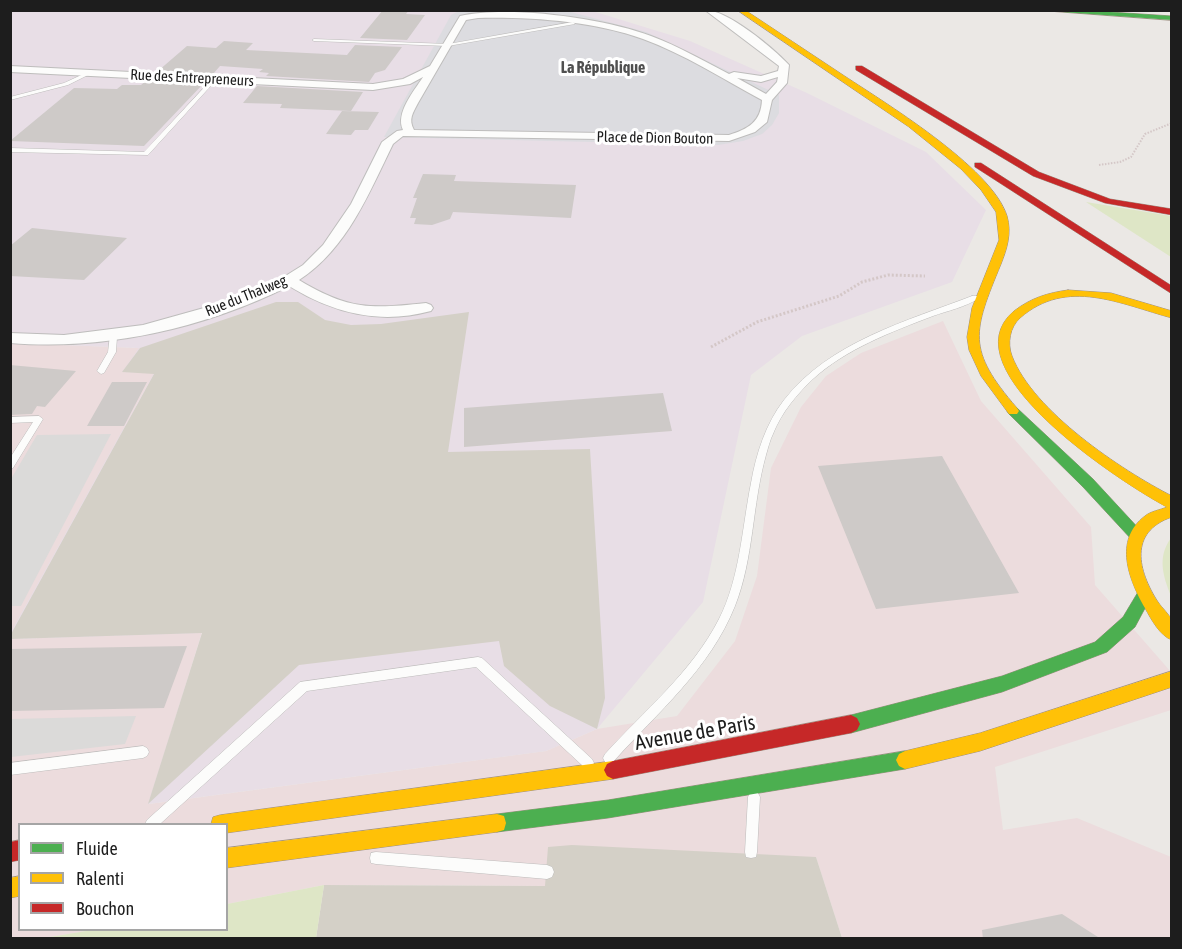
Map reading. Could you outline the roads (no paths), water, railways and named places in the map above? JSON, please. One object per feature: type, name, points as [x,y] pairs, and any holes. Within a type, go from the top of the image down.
[{"type":"main road","points":[[740,10],[1172,291]]},
{"type":"main road","points":[[759,10],[1052,196]]},
{"type":"main road","points":[[766,10],[790,30],[823,46]]},
{"type":"main road","points":[[1038,10],[1172,18]]},
{"type":"main road","points":[[1150,10],[1172,12]]},
{"type":"main road","points":[[807,54],[836,78],[918,133],[964,168],[988,191],[1000,211],[1004,234],[997,262],[980,296],[972,326],[972,340],[978,358],[989,380],[1015,410],[1137,536]]},
{"type":"main road","points":[[851,63],[1036,174],[1108,201],[1172,212]]},
{"type":"main road","points":[[1172,315],[1115,298],[1076,293],[1057,295],[1041,298],[1018,310],[1006,327],[1004,341],[1006,355],[1012,369],[1042,405],[1108,467],[1145,490],[1172,503]]},
{"type":"main road","points":[[1172,511],[1149,521],[1137,536],[1132,552],[1136,579],[1143,597],[1172,633]]},
{"type":"main road","name":"Avenue de Paris","points":[[228,824],[598,772],[827,730],[896,714],[1002,684],[1101,647],[1128,622],[1143,597]]},
{"type":"main road","points":[[228,858],[596,810],[928,756],[1172,679]]},
{"type":"street","points":[[410,131],[405,123],[404,99],[439,62],[463,18],[474,15],[531,16],[647,37],[767,99],[782,83],[784,65],[775,55],[709,10]]},
{"type":"street","name":"Rue des Entrepreneurs","points":[[10,69],[373,87]]},
{"type":"street","points":[[373,87],[406,82],[431,69]]},
{"type":"street","points":[[714,71],[754,79],[770,78],[784,72]]},
{"type":"street","points":[[373,87],[404,99]]},
{"type":"street","name":"Place de Dion Bouton","points":[[410,131],[729,138],[755,129],[762,123],[767,115],[767,99]]},
{"type":"street","name":"Rue du Thalweg","points":[[10,338],[66,342],[113,337],[178,322],[242,301],[290,280],[318,258],[334,238],[388,142],[410,131]]},
{"type":"street","points":[[290,280],[324,302],[360,313],[426,308]]},
{"type":"lane","points":[[314,40],[448,45],[573,23]]},
{"type":"lane","points":[[10,99],[66,84],[90,73]]},
{"type":"lane","points":[[10,150],[146,154],[215,79]]},
{"type":"lane","points":[[153,823],[304,686],[478,662],[598,772],[626,738],[696,665],[723,622],[741,570],[762,452],[777,414],[790,396],[807,378],[842,353],[980,296]]},
{"type":"lane","points":[[101,370],[112,352],[113,337]]},
{"type":"lane","points":[[10,420],[39,419],[10,466]]},
{"type":"lane","points":[[10,769],[142,752]]},
{"type":"lane","points":[[751,852],[755,785]]},
{"type":"lane","points":[[287,850],[547,872]]},
{"type":"district","name":"La République","points":[[603,68]]}]
